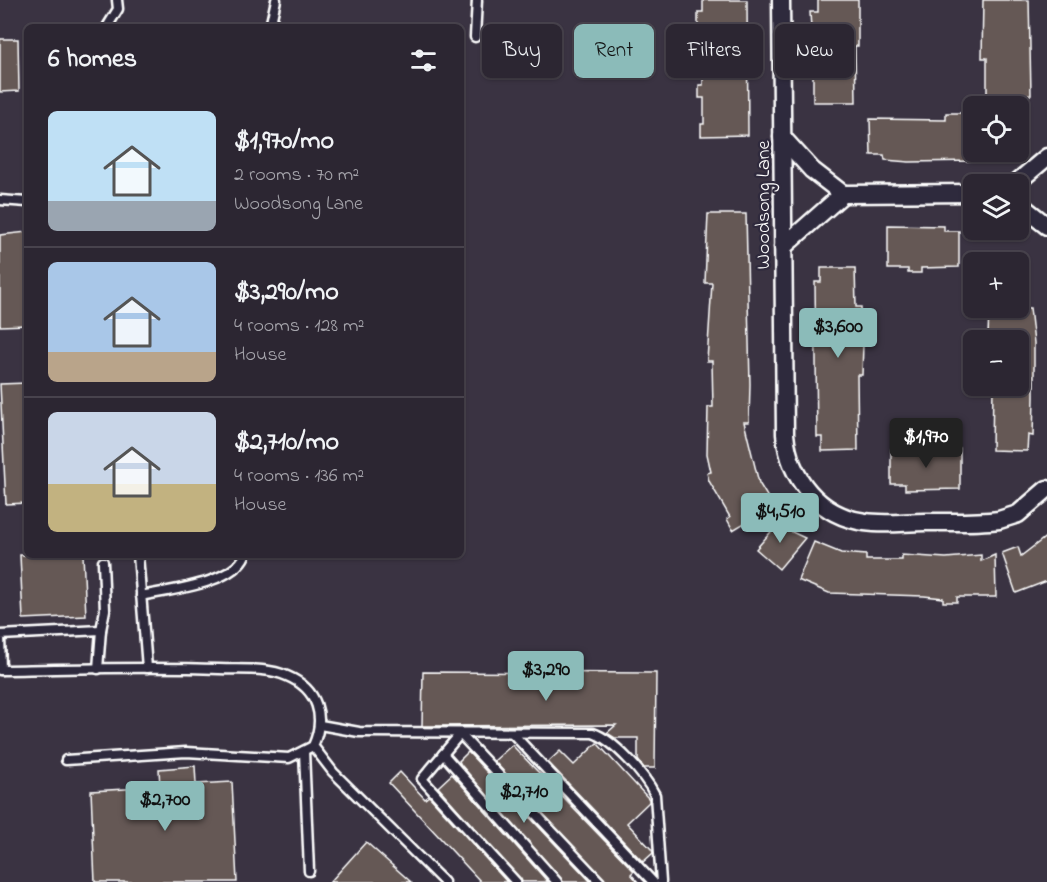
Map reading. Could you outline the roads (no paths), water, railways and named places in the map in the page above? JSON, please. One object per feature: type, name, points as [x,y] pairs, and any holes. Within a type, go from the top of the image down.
[{"type":"street","name":"Woodsong Lane","points":[[781,0],[785,434],[789,462],[814,499],[849,519],[877,523],[999,520],[1018,514],[1047,489]]},
{"type":"street","points":[[782,137],[812,170],[843,194],[963,193]]},
{"type":"street","points":[[1027,174],[1047,157]]},
{"type":"street","points":[[783,247],[843,194]]},
{"type":"street","points":[[1029,212],[1047,226]]},
{"type":"lane","points":[[109,24],[117,9],[117,0]]},
{"type":"lane","points":[[271,24],[276,0]]},
{"type":"lane","points":[[475,37],[477,0]]},
{"type":"lane","points":[[0,200],[24,202]]},
{"type":"lane","points":[[138,558],[147,668]]},
{"type":"lane","points":[[141,596],[219,578],[242,563],[244,558]]},
{"type":"lane","points":[[98,669],[105,610],[103,562]]},
{"type":"lane","points":[[66,760],[186,752],[289,758],[313,746],[320,725],[320,710],[313,696],[302,684],[272,671],[147,668],[1,670],[0,634],[101,630]]},
{"type":"lane","points":[[320,725],[359,732],[592,733],[604,737],[649,782],[655,795],[661,882]]},
{"type":"lane","points":[[460,734],[422,779],[516,882]]},
{"type":"lane","points":[[460,734],[600,882]]},
{"type":"lane","points":[[513,734],[653,882]]},
{"type":"lane","points":[[313,746],[333,772],[444,882]]},
{"type":"lane","points":[[304,752],[309,871]]},
{"type":"lane","points":[[443,754],[557,882]]}]
